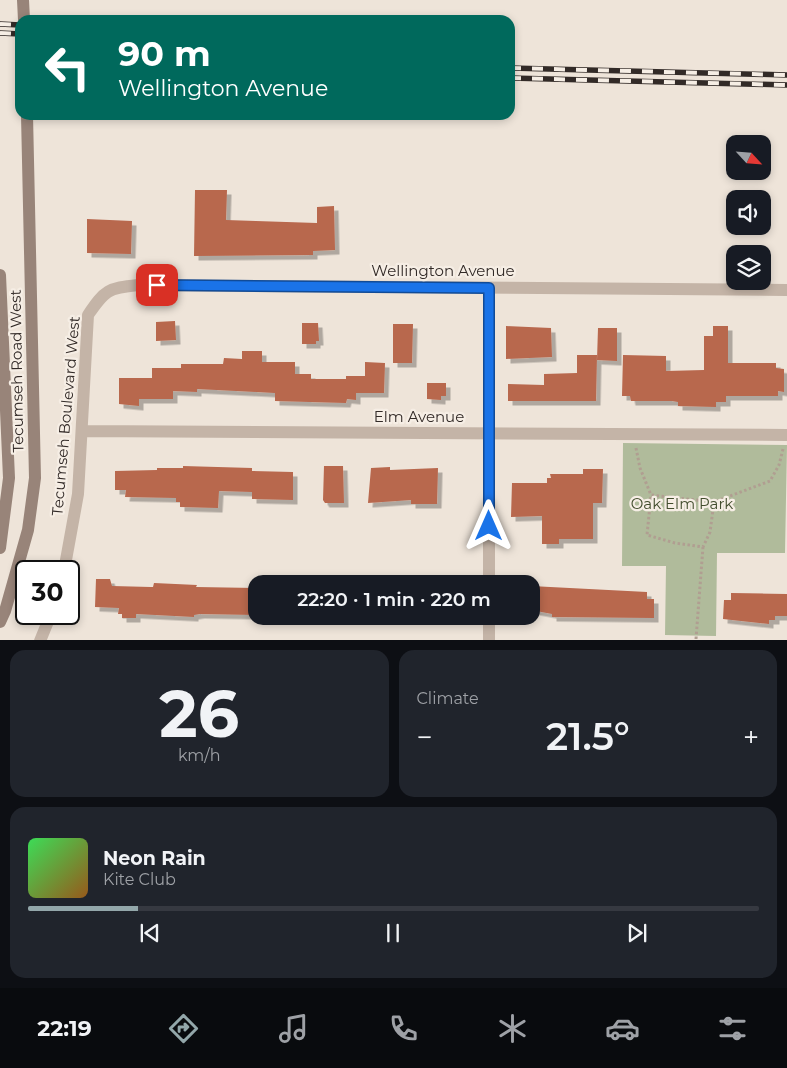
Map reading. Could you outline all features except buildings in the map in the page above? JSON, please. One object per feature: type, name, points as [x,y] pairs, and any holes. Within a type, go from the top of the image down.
[{"type":"main road","points":[[23,0],[24,15]]},
{"type":"main road","name":"Tecumseh Road West","points":[[0,622],[5,611],[28,530],[35,478],[27,120]]},
{"type":"main road","name":"Tecumseh Road West","points":[[0,275],[8,478],[0,548]]},
{"type":"street","name":"Wellington Avenue","points":[[100,296],[113,288],[138,284],[787,290]]},
{"type":"street","points":[[489,288],[489,575]]},
{"type":"street","name":"Tecumseh Boulevard West","points":[[66,560],[78,494],[88,315],[100,296]]},
{"type":"street","name":"Elm Avenue","points":[[82,431],[787,436]]},
{"type":"street","points":[[40,640],[46,625]]},
{"type":"street","points":[[489,625],[489,640]]},
{"type":"path","points":[[636,447],[640,468],[651,495],[647,535],[675,543],[703,547]]},
{"type":"path","points":[[651,495],[714,502],[770,482],[779,466],[783,449]]},
{"type":"path","points":[[696,639],[703,547],[710,532],[714,502]]},
{"type":"green space","name":"Oak Elm Park","points":[[623,443],[787,445],[785,553],[717,553],[716,636],[665,635],[666,566],[622,566]]},
{"type":"railway","points":[[0,24],[15,25]]},
{"type":"railway","points":[[0,33],[15,34]]},
{"type":"railway","points":[[515,68],[787,75]]},
{"type":"railway","points":[[515,78],[787,85]]},
{"type":"route","points":[[157,285],[489,288],[489,526]]}]
